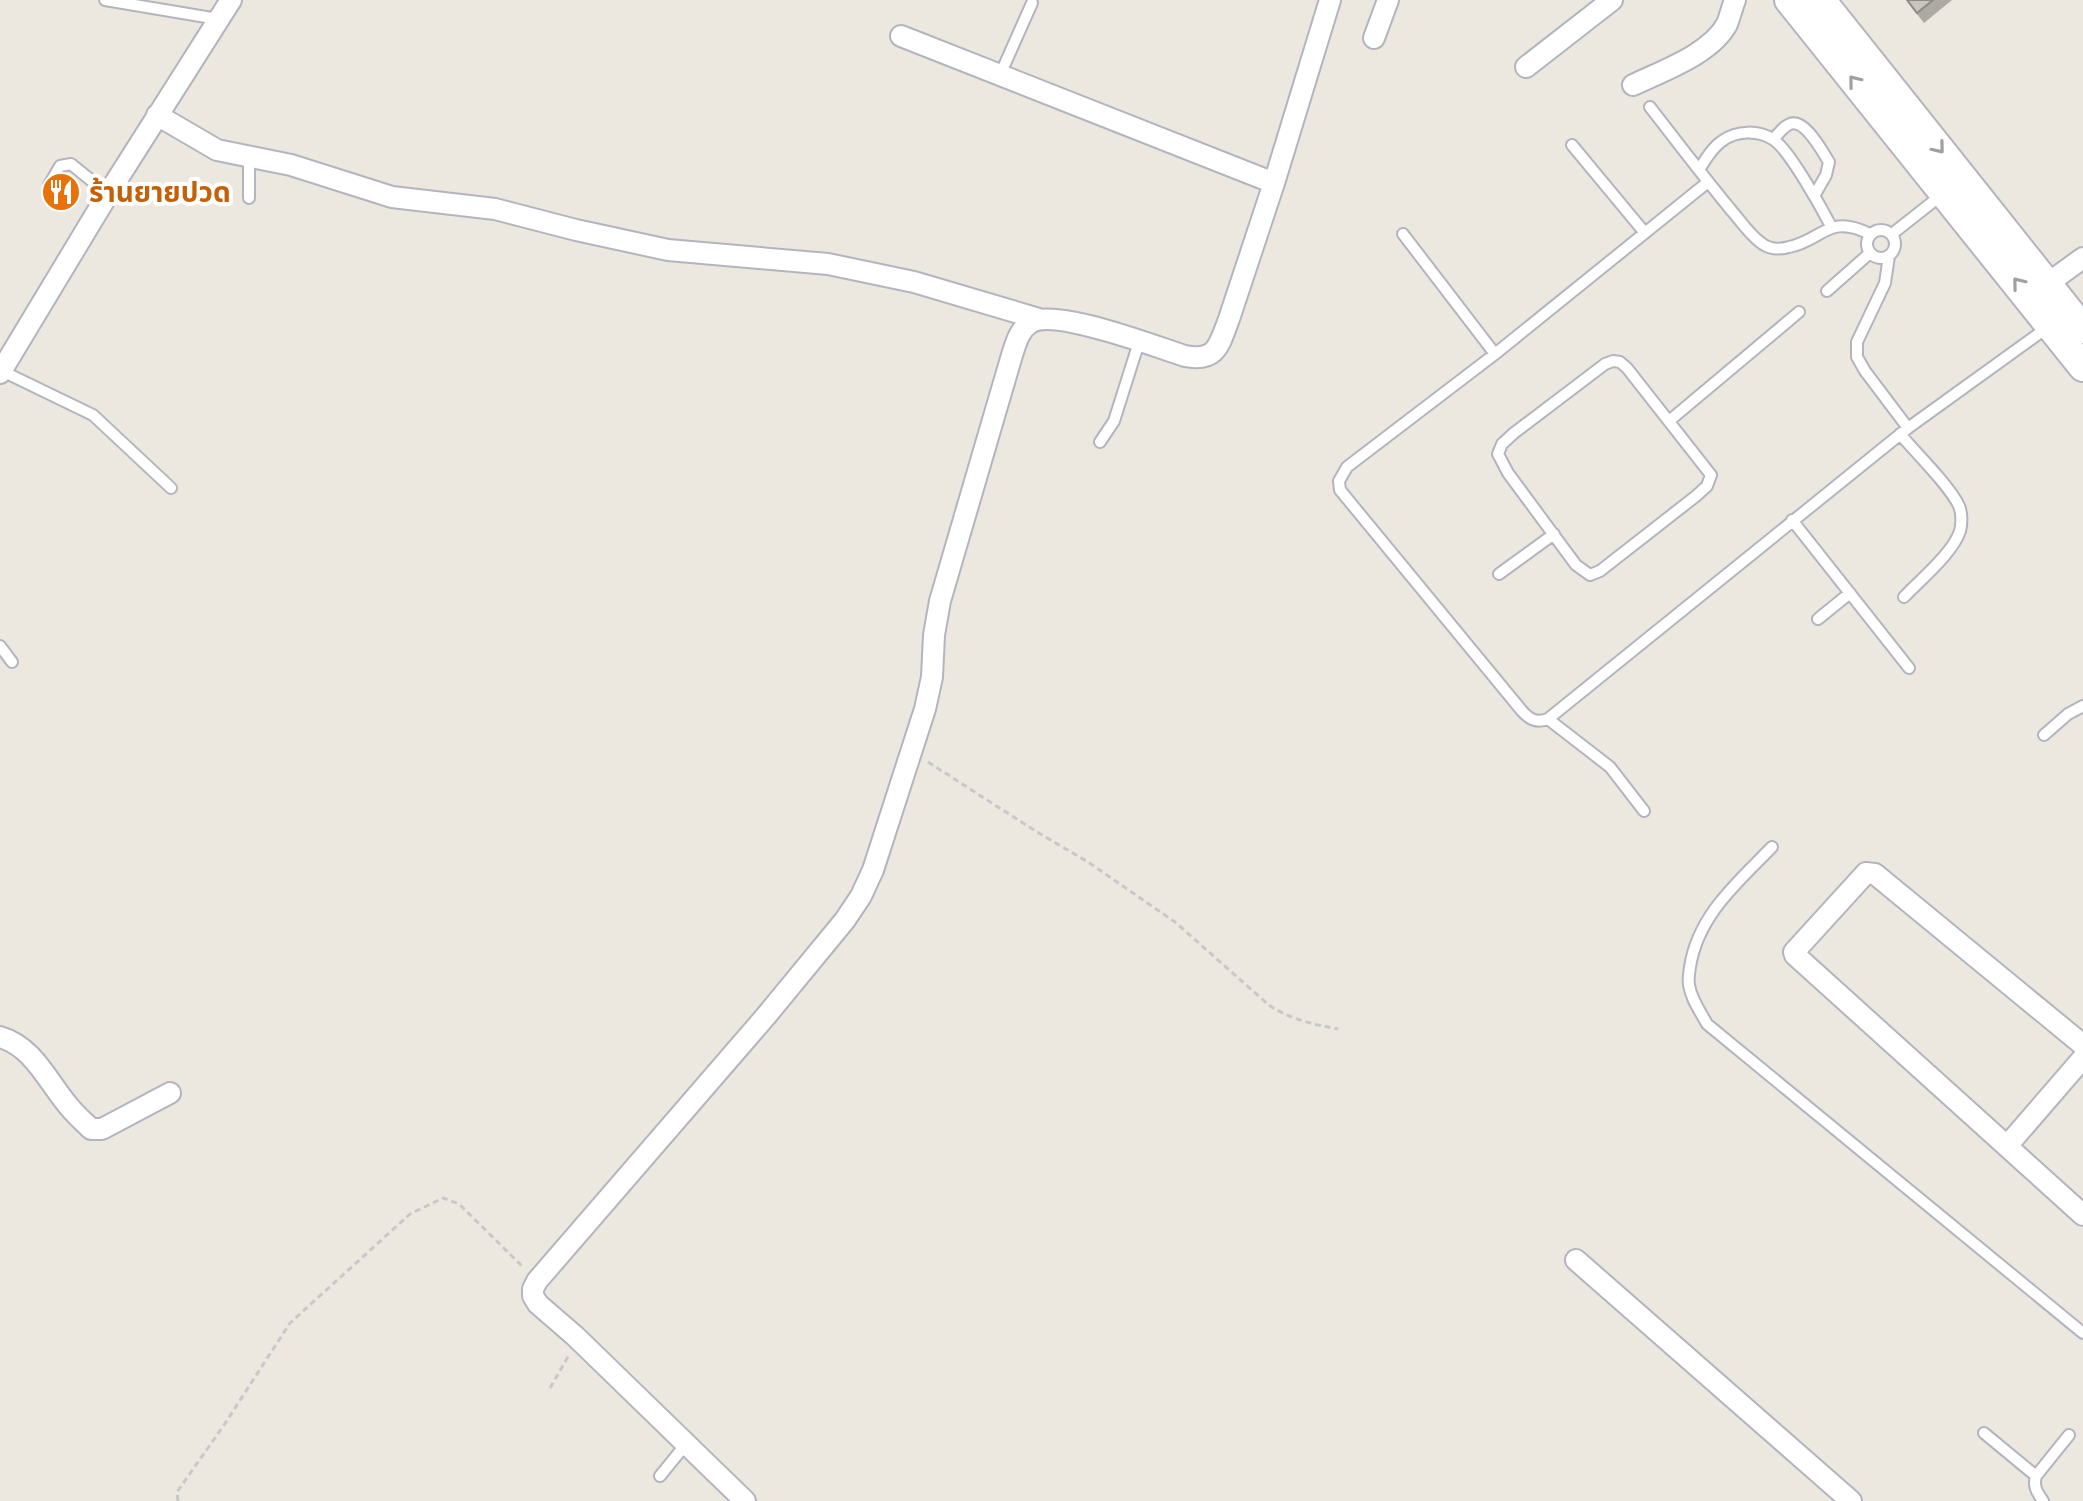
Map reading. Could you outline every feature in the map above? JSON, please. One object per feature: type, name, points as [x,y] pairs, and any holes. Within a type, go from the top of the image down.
[{"type":"main road","points":[[1789,0],[2083,367]]},
{"type":"main road","points":[[1830,6],[2083,329]]},
{"type":"street","points":[[1,372],[108,194],[231,0]]},
{"type":"street","points":[[157,115],[217,150],[291,165],[392,197],[495,209],[668,250],[828,264],[914,282],[1039,319],[1063,319],[1198,358],[1211,354],[1229,319],[1330,0]]},
{"type":"street","points":[[1374,38],[1388,0]]},
{"type":"street","points":[[1526,67],[1612,0]]},
{"type":"street","points":[[1633,85],[1682,62],[1714,39],[1728,22],[1735,0]]},
{"type":"street","points":[[901,36],[1274,183]]},
{"type":"street","points":[[2047,284],[2083,258]]},
{"type":"street","points":[[745,1501],[538,1304],[533,1289],[766,1016],[861,896],[873,870],[925,709],[932,677],[934,635],[940,601],[1017,340],[1030,323],[1039,319]]},
{"type":"street","points":[[2083,1045],[1875,874],[1866,873],[1796,948],[1795,955],[2083,1215]]},
{"type":"street","points":[[0,1037],[15,1041],[91,1129],[102,1129],[170,1093]]},
{"type":"street","points":[[2007,1146],[2083,1058]]},
{"type":"street","points":[[1576,1260],[1851,1501]]},
{"type":"lane","points":[[105,0],[218,19]]},
{"type":"lane","points":[[1000,75],[1032,3]]},
{"type":"lane","points":[[1650,107],[1758,242],[1778,249],[1793,247],[1832,228],[1849,225],[1870,234]]},
{"type":"lane","points":[[1773,139],[1792,123],[1797,123],[1809,133],[1829,162],[1826,175],[1814,196]]},
{"type":"lane","points":[[1699,170],[1721,141],[1746,133],[1758,133],[1773,139],[1814,196],[1832,228]]},
{"type":"lane","points":[[1572,145],[1645,233]]},
{"type":"lane","points":[[249,156],[249,198]]},
{"type":"lane","points":[[49,185],[60,166],[71,164],[108,194]]},
{"type":"lane","points":[[1708,182],[1495,354],[1347,467],[1339,481],[1340,490],[1522,711],[1534,721],[1548,719],[1904,431],[2051,325]]},
{"type":"lane","points":[[1892,234],[1945,192]]},
{"type":"lane","points":[[1889,256],[1875,257],[1870,253],[1866,247],[1870,234],[1880,229],[1892,234],[1895,245],[1889,256],[1885,283],[1857,342],[1857,357],[1904,431],[1959,507],[1962,522],[1960,533],[1947,551],[1904,597]]},
{"type":"lane","points":[[1403,234],[1495,354]]},
{"type":"lane","points":[[1827,291],[1870,253]]},
{"type":"lane","points":[[1669,421],[1799,312]]},
{"type":"lane","points":[[1100,442],[1114,421],[1139,342]]},
{"type":"lane","points":[[1620,362],[1711,475],[1707,486],[1595,574],[1583,572],[1554,534],[1498,454],[1508,438],[1605,364],[1620,362]]},
{"type":"lane","points":[[1,372],[93,415],[171,488]]},
{"type":"lane","points":[[1792,520],[1909,668]]},
{"type":"lane","points":[[1499,574],[1554,534]]},
{"type":"lane","points":[[1818,619],[1850,593]]},
{"type":"lane","points":[[0,646],[12,662]]},
{"type":"lane","points":[[2044,735],[2068,714],[2083,706]]},
{"type":"lane","points":[[1548,719],[1610,767],[1644,811]]},
{"type":"lane","points":[[1772,847],[1720,900],[1703,925],[1692,955],[1688,981],[1692,997],[1707,1024],[2083,1333]]},
{"type":"lane","points":[[1984,1433],[2036,1476]]},
{"type":"lane","points":[[2043,1501],[2036,1491],[2036,1476],[2069,1435]]},
{"type":"lane","points":[[660,1476],[686,1444]]},
{"type":"path","points":[[911,752],[1088,862],[1175,922],[1270,1006],[1287,1017],[1338,1029]]},
{"type":"path","points":[[178,1501],[177,1492],[290,1323],[410,1214],[443,1198],[459,1204],[537,1281]]},
{"type":"path","points":[[550,1388],[565,1366],[575,1336]]},
{"type":"building","points":[[1907,0],[1933,0],[1917,13]]},
{"type":"place","name":"ร้านยายปวด","points":[[61,192]]}]
